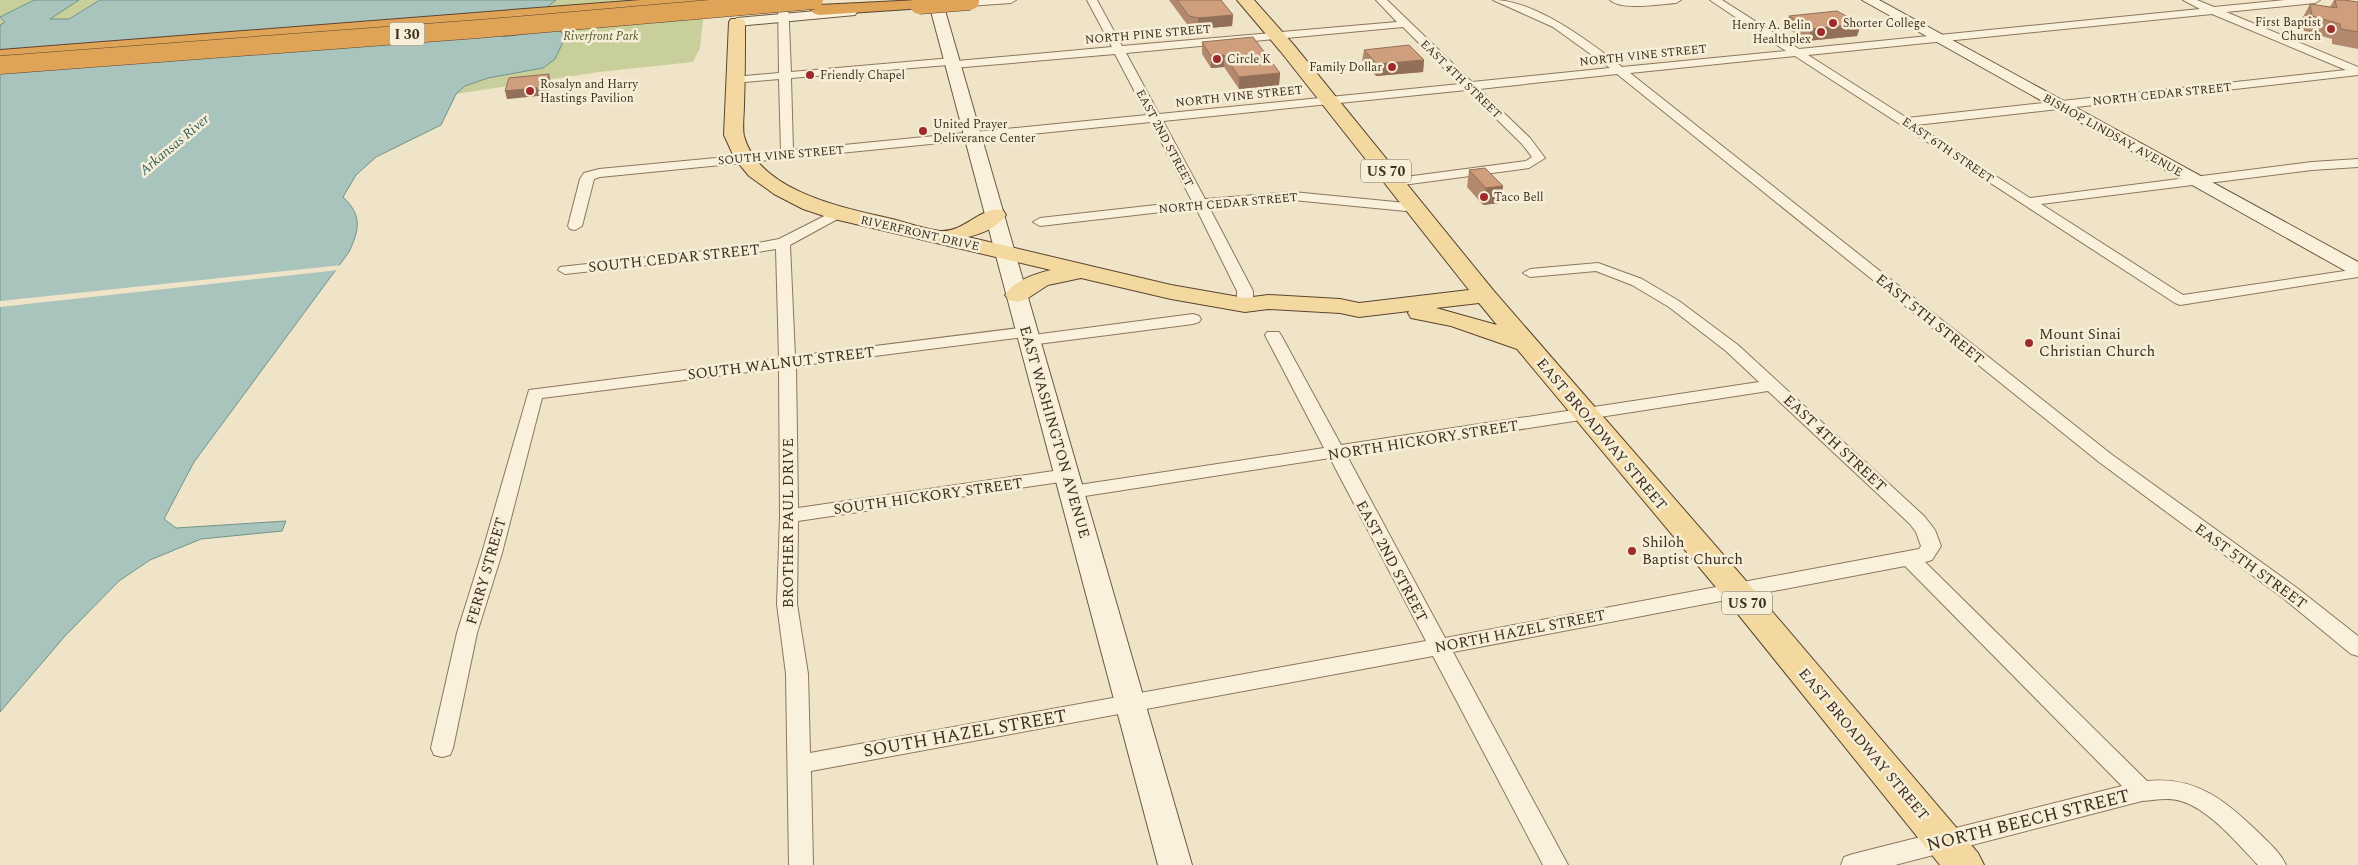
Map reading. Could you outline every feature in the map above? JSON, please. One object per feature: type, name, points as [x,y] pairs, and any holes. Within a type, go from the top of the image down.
[{"type":"highway","points":[[0,47],[621,0]]},
{"type":"highway","name":"I 30","points":[[0,55],[702,0]]},
{"type":"highway","points":[[0,73],[884,0]]},
{"type":"highway","points":[[818,5],[919,5],[976,0]]},
{"type":"highway","name":"I 30","points":[[0,65],[818,5]]},
{"type":"main road","name":"RIVERFRONT DRIVE","points":[[730,0],[728,18],[737,22],[734,130],[738,146],[745,159],[756,172],[781,190],[811,204],[838,213],[1197,298],[1245,305],[1263,315],[1345,316],[1358,310],[1485,295]]},
{"type":"main road","points":[[737,22],[749,16],[752,0]]},
{"type":"main road","name":"EAST BROADWAY STREET","points":[[1246,0],[1485,295],[1584,414],[1736,590],[1954,853]]},
{"type":"main road","points":[[941,238],[979,227],[994,215]]},
{"type":"main road","points":[[1017,295],[1040,280],[1081,271]]},
{"type":"main road","points":[[1396,307],[1470,322],[1526,344]]},
{"type":"street","points":[[783,0],[787,155]]},
{"type":"street","points":[[737,22],[936,3],[1011,0]]},
{"type":"street","name":"EAST 2ND STREET","points":[[1092,0],[1235,268],[1245,291],[1245,305]]},
{"type":"street","name":"EAST 4TH STREET","points":[[1381,0],[1526,141],[1539,158],[1529,164],[1395,182]]},
{"type":"street","name":"EAST 5TH STREET","points":[[1498,0],[1572,34],[1621,71],[2105,458],[2290,593],[2358,648]]},
{"type":"street","points":[[1615,0],[1635,3],[1676,0]]},
{"type":"street","name":"EAST 6TH STREET","points":[[1715,0],[2180,300],[2358,272]]},
{"type":"street","name":"BISHOP LINDSAY AVENUE","points":[[1868,0],[1942,38],[2201,180],[2358,263]]},
{"type":"street","name":"BISHOP LINDSAY AVENUE","points":[[1878,0],[1942,38]]},
{"type":"street","points":[[2188,0],[2358,71]]},
{"type":"street","name":"NORTH VINE STREET","points":[[972,136],[2315,0]]},
{"type":"street","name":"EAST WASHINGTON AVENUE","points":[[936,3],[1175,865]]},
{"type":"street","name":"NORTH PINE STREET","points":[[734,80],[1118,50],[1405,24]]},
{"type":"street","name":"NORTH CEDAR STREET","points":[[1906,122],[2358,71]]},
{"type":"street","name":"SOUTH VINE STREET","points":[[575,226],[589,176],[599,173],[972,136]]},
{"type":"street","points":[[2027,202],[2358,163]]},
{"type":"street","name":"BISHOP LINDSAY AVENUE","points":[[2201,180],[2358,272]]},
{"type":"street","name":"NORTH CEDAR STREET","points":[[1040,222],[1200,204],[1302,196],[1416,208]]},
{"type":"street","points":[[783,243],[838,213]]},
{"type":"street","name":"SOUTH CEDAR STREET","points":[[565,270],[740,251],[783,243]]},
{"type":"street","name":"BROTHER PAUL DRIVE","points":[[783,243],[789,516],[787,604],[797,674],[801,865]]},
{"type":"street","name":"EAST 4TH STREET","points":[[1530,274],[1581,267],[1598,268],[1621,275],[1674,304],[1712,332],[1859,464],[1925,530],[1931,546],[1925,554],[1909,558]]},
{"type":"street","name":"SOUTH WALNUT STREET","points":[[534,394],[786,362],[1193,319]]},
{"type":"street","name":"EAST 2ND STREET","points":[[1273,335],[1556,865]]},
{"type":"street","name":"NORTH HICKORY STREET","points":[[1070,483],[1335,453],[1772,385]]},
{"type":"street","name":"FERRY STREET","points":[[442,748],[467,634],[492,553],[534,394]]},
{"type":"street","name":"SOUTH HICKORY STREET","points":[[789,516],[1070,483]]},
{"type":"street","name":"NORTH HAZEL STREET","points":[[1130,703],[1909,558]]},
{"type":"street","name":"NORTH BEECH STREET","points":[[1853,865],[1954,853],[2142,791],[1909,558]]},
{"type":"street","name":"SOUTH HAZEL STREET","points":[[800,764],[1130,703]]},
{"type":"street","points":[[2142,791],[2162,789],[2181,791],[2199,800],[2223,817],[2274,865]]},
{"type":"green space","points":[[0,0],[100,0],[69,19],[0,26]]},
{"type":"green space","name":"Riverfront Park","points":[[556,0],[705,0],[700,48],[693,62],[599,72],[456,94],[465,86],[488,78],[503,37],[501,35],[532,19]]},
{"type":"water","name":"Arkansas River","points":[[34,0],[79,0],[50,19],[69,19],[100,0],[556,0],[532,19],[501,35],[503,37],[559,29],[565,38],[555,59],[543,68],[488,78],[465,86],[456,94],[441,125],[376,157],[356,175],[343,197],[354,211],[357,223],[357,230],[349,252],[194,462],[164,519],[176,528],[286,521],[282,531],[201,539],[150,560],[119,581],[65,636],[0,712],[0,25],[5,22],[0,17]]},
{"type":"pier","points":[[343,265],[339,270],[0,307],[0,301]]},
{"type":"building","points":[[1177,0],[1221,0],[1233,15],[1198,18],[1189,16]]},
{"type":"building","points":[[2335,0],[2358,2],[2358,32],[2341,29],[2340,24],[2312,16],[2310,4],[2337,8]]},
{"type":"building","points":[[1837,11],[1861,24],[1811,29],[1789,16]]},
{"type":"building","points":[[1253,37],[1280,73],[1239,77],[1224,55],[1211,56],[1202,42]]},
{"type":"building","points":[[1409,45],[1424,60],[1377,64],[1364,50]]},
{"type":"building","points":[[549,74],[545,87],[505,91],[509,78]]},
{"type":"building","points":[[1485,168],[1503,186],[1486,188],[1469,170]]},
{"type":"place","name":"Shorter College","points":[[1833,23]]},
{"type":"place","name":"First Baptist Church","points":[[2331,29]]},
{"type":"place","name":"Henry A. Belin Healthplex","points":[[1821,32]]},
{"type":"place","name":"Circle K","points":[[1217,59]]},
{"type":"place","name":"Family Dollar","points":[[1392,67]]},
{"type":"place","name":"Friendly Chapel","points":[[810,75]]},
{"type":"place","name":"Rosalyn and Harry Hastings Pavilion","points":[[530,91]]},
{"type":"place","name":"United Prayer Deliverance Center","points":[[923,131]]},
{"type":"place","name":"Taco Bell","points":[[1484,197]]},
{"type":"place","name":"Mount Sinai Christian Church","points":[[2029,343]]},
{"type":"place","name":"Shiloh Baptist Church","points":[[1632,551]]}]
